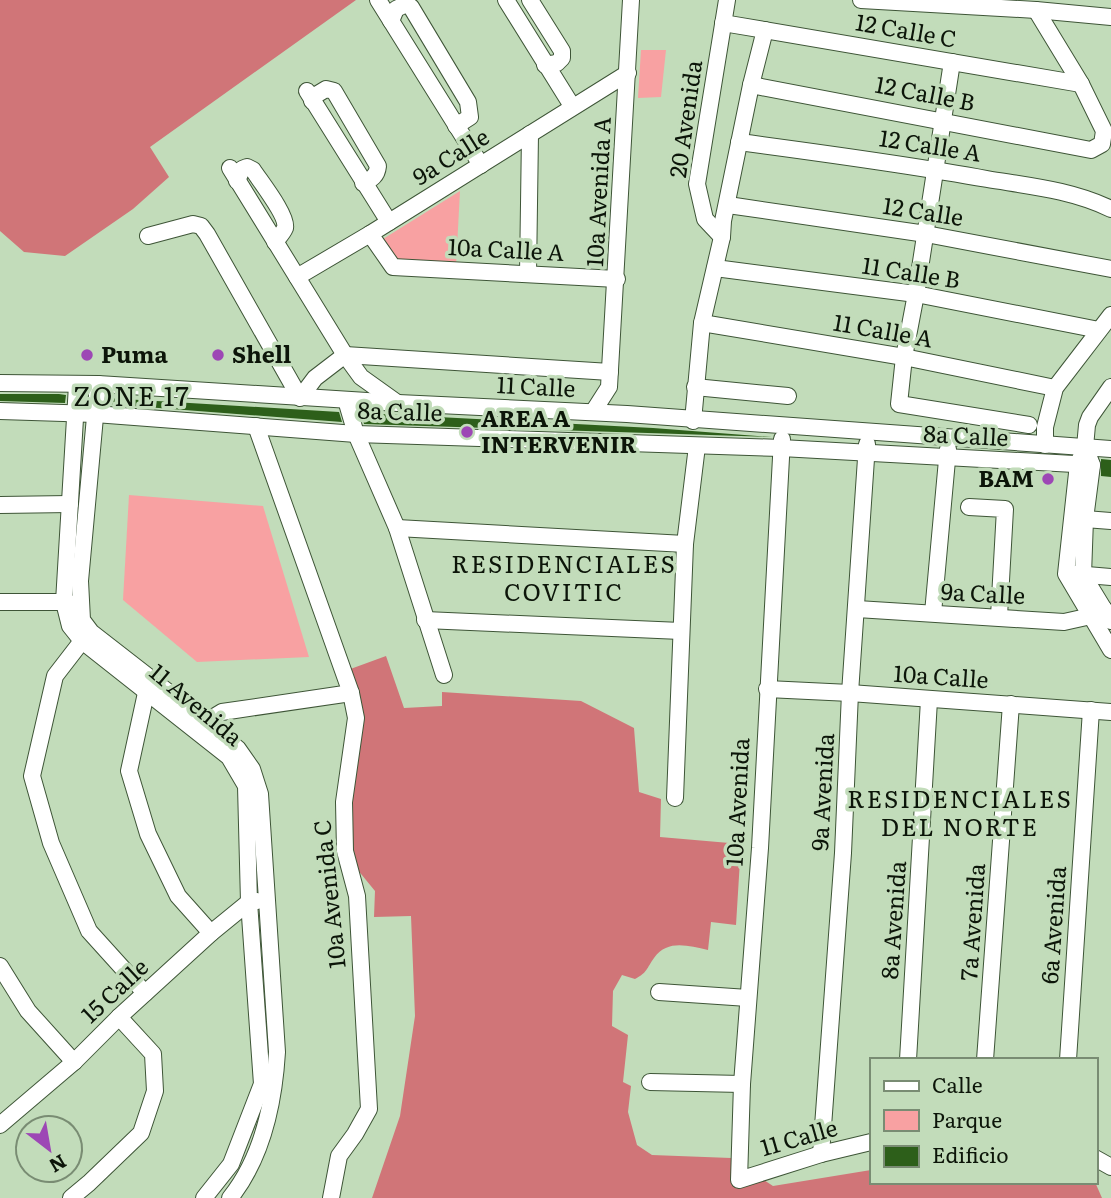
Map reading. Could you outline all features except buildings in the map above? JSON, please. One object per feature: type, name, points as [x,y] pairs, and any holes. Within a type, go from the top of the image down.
[{"type":"street","points":[[378,0],[481,165]]},
{"type":"street","points":[[506,0],[572,106]]},
{"type":"street","points":[[530,0],[562,51],[562,58],[557,63],[545,65]]},
{"type":"street","name":"10a Avenida A","points":[[593,412],[610,380],[631,0]]},
{"type":"street","name":"20 Avenida","points":[[722,237],[705,219],[697,184],[727,0]]},
{"type":"street","points":[[861,0],[1111,17]]},
{"type":"street","points":[[391,21],[400,6],[406,4],[411,7],[468,102],[470,117],[456,126]]},
{"type":"street","points":[[1036,10],[1081,84]]},
{"type":"street","name":"12 Calle C","points":[[723,23],[1081,84]]},
{"type":"street","points":[[693,421],[702,323],[722,237],[751,85],[765,30]]},
{"type":"street","points":[[952,62],[904,358],[900,404],[1029,425]]},
{"type":"street","name":"9a Calle","points":[[298,277],[628,73]]},
{"type":"street","name":"12 Calle B","points":[[751,85],[1091,149],[1102,144],[1104,131],[1081,84]]},
{"type":"street","points":[[363,183],[374,178],[378,166],[334,91],[326,89],[310,96],[363,183],[389,222]]},
{"type":"street","points":[[528,274],[530,134]]},
{"type":"street","name":"12 Calle A","points":[[739,142],[936,170],[1088,198],[1111,209]]},
{"type":"street","points":[[233,175],[345,355],[361,377],[398,403]]},
{"type":"street","name":"12 Calle","points":[[728,205],[926,234],[1111,269]]},
{"type":"street","points":[[148,236],[193,224],[201,226],[300,398],[314,378],[345,355],[610,380],[626,414]]},
{"type":"street","name":"10a Calle A","points":[[370,234],[393,267],[617,279]]},
{"type":"street","name":"11 Calle B","points":[[715,268],[916,294],[1099,330]]},
{"type":"street","points":[[1045,445],[1045,427],[1055,388],[1111,314]]},
{"type":"street","name":"11 Calle A","points":[[702,323],[904,358],[1055,388]]},
{"type":"street","name":"11 Calle","points":[[0,383],[98,384],[300,398],[593,412],[1111,449]]},
{"type":"street","name":"11 Avenida","points":[[71,604],[80,581],[98,384]]},
{"type":"street","name":"11 Avenida","points":[[76,385],[69,504],[70,626],[82,641],[146,693],[237,749],[252,769],[260,794],[277,1052],[269,1083]]},
{"type":"street","points":[[695,387],[788,396]]},
{"type":"street","points":[[1111,387],[1090,417],[1085,447],[1083,575],[1102,616],[1111,650]]},
{"type":"street","points":[[346,400],[356,434],[397,528],[444,675]]},
{"type":"street","name":"8a Calle","points":[[0,411],[95,414],[356,434],[781,448],[1085,465]]},
{"type":"street","name":"10a Avenida C","points":[[256,426],[351,693],[356,718],[344,802],[345,851],[357,896],[369,1109],[339,1156],[331,1198]]},
{"type":"street","name":"10a Avenida","points":[[739,1180],[742,1084],[760,848],[783,427]]},
{"type":"street","name":"9a Avenida","points":[[821,1154],[843,853],[850,693],[868,432]]},
{"type":"street","points":[[933,613],[949,437]]},
{"type":"street","points":[[675,798],[685,544],[697,446]]},
{"type":"street","points":[[1066,574],[1085,465]]},
{"type":"street","points":[[0,505],[69,504]]},
{"type":"street","points":[[969,507],[1005,509],[999,617]]},
{"type":"street","points":[[1085,519],[1111,521]]},
{"type":"street","points":[[397,528],[685,544]]},
{"type":"street","points":[[1066,574],[1111,577]]},
{"type":"street","points":[[1066,574],[1102,616]]},
{"type":"street","points":[[0,602],[71,604]]},
{"type":"street","name":"11 Avenida","points":[[71,604],[91,632],[200,725],[229,757],[246,786],[249,902],[269,1083]]},
{"type":"street","name":"9a Calle","points":[[857,609],[1064,622],[1102,616]]},
{"type":"street","points":[[425,620],[681,631]]},
{"type":"street","points":[[82,641],[55,676],[32,776],[51,844],[89,931],[145,993]]},
{"type":"street","name":"10a Calle","points":[[767,689],[1111,712]]},
{"type":"street","points":[[146,693],[129,771],[148,834],[178,896],[211,933]]},
{"type":"street","points":[[200,725],[222,712],[351,693]]},
{"type":"street","name":"8a Avenida","points":[[908,1058],[922,859],[929,700]]},
{"type":"street","name":"7a Avenida","points":[[985,1058],[1011,705]]},
{"type":"street","name":"6a Avenida","points":[[1068,1058],[1091,710]]},
{"type":"street","name":"15 Calle","points":[[1,1123],[74,1062],[211,933],[249,902],[266,899]]},
{"type":"street","points":[[0,966],[28,1011],[74,1062]]},
{"type":"street","points":[[659,992],[748,998]]},
{"type":"street","points":[[71,1198],[141,1133],[155,1091],[153,1054],[119,1017]]},
{"type":"street","points":[[650,1082],[742,1084]]},
{"type":"street","points":[[204,1198],[231,1164],[269,1083]]},
{"type":"street","points":[[230,1198],[251,1164],[269,1112],[269,1083]]},
{"type":"street","name":"11 Calle","points":[[739,1180],[821,1154],[870,1142]]},
{"type":"green space","points":[[641,50],[666,50],[661,97],[638,98]]},
{"type":"green space","points":[[460,191],[456,266],[397,263],[383,239]]},
{"type":"green space","points":[[129,495],[263,506],[309,657],[197,662],[123,600]]},
{"type":"shaded area","points":[[0,0],[356,0],[150,147],[169,177],[133,209],[65,256],[24,252],[0,231]]},
{"type":"shaded area","points":[[386,656],[404,708],[442,706],[442,692],[581,701],[634,728],[639,792],[661,799],[660,837],[741,844],[736,925],[711,922],[708,950],[679,945],[666,948],[639,977],[635,979],[622,975],[613,991],[612,1026],[628,1035],[623,1082],[631,1086],[628,1112],[637,1145],[652,1155],[731,1158],[773,1186],[870,1170],[870,1184],[1096,1184],[1102,1198],[372,1198],[400,1116],[415,1016],[411,916],[374,917],[375,891],[357,869],[346,803],[356,702],[345,671]]},
{"type":"place","name":"Puma","points":[[87,355]]},
{"type":"place","name":"Shell","points":[[218,355]]},
{"type":"place","name":"AREA A INTERVENIR","points":[[467,432]]},
{"type":"place","name":"BAM","points":[[1048,479]]},
{"type":"district","name":"ZONE 17","points":[[132,397]]},
{"type":"district","name":"RESIDENCIALES COVITIC","points":[[564,579]]},
{"type":"district","name":"RESIDENCIALES DEL NORTE","points":[[960,814]]}]
